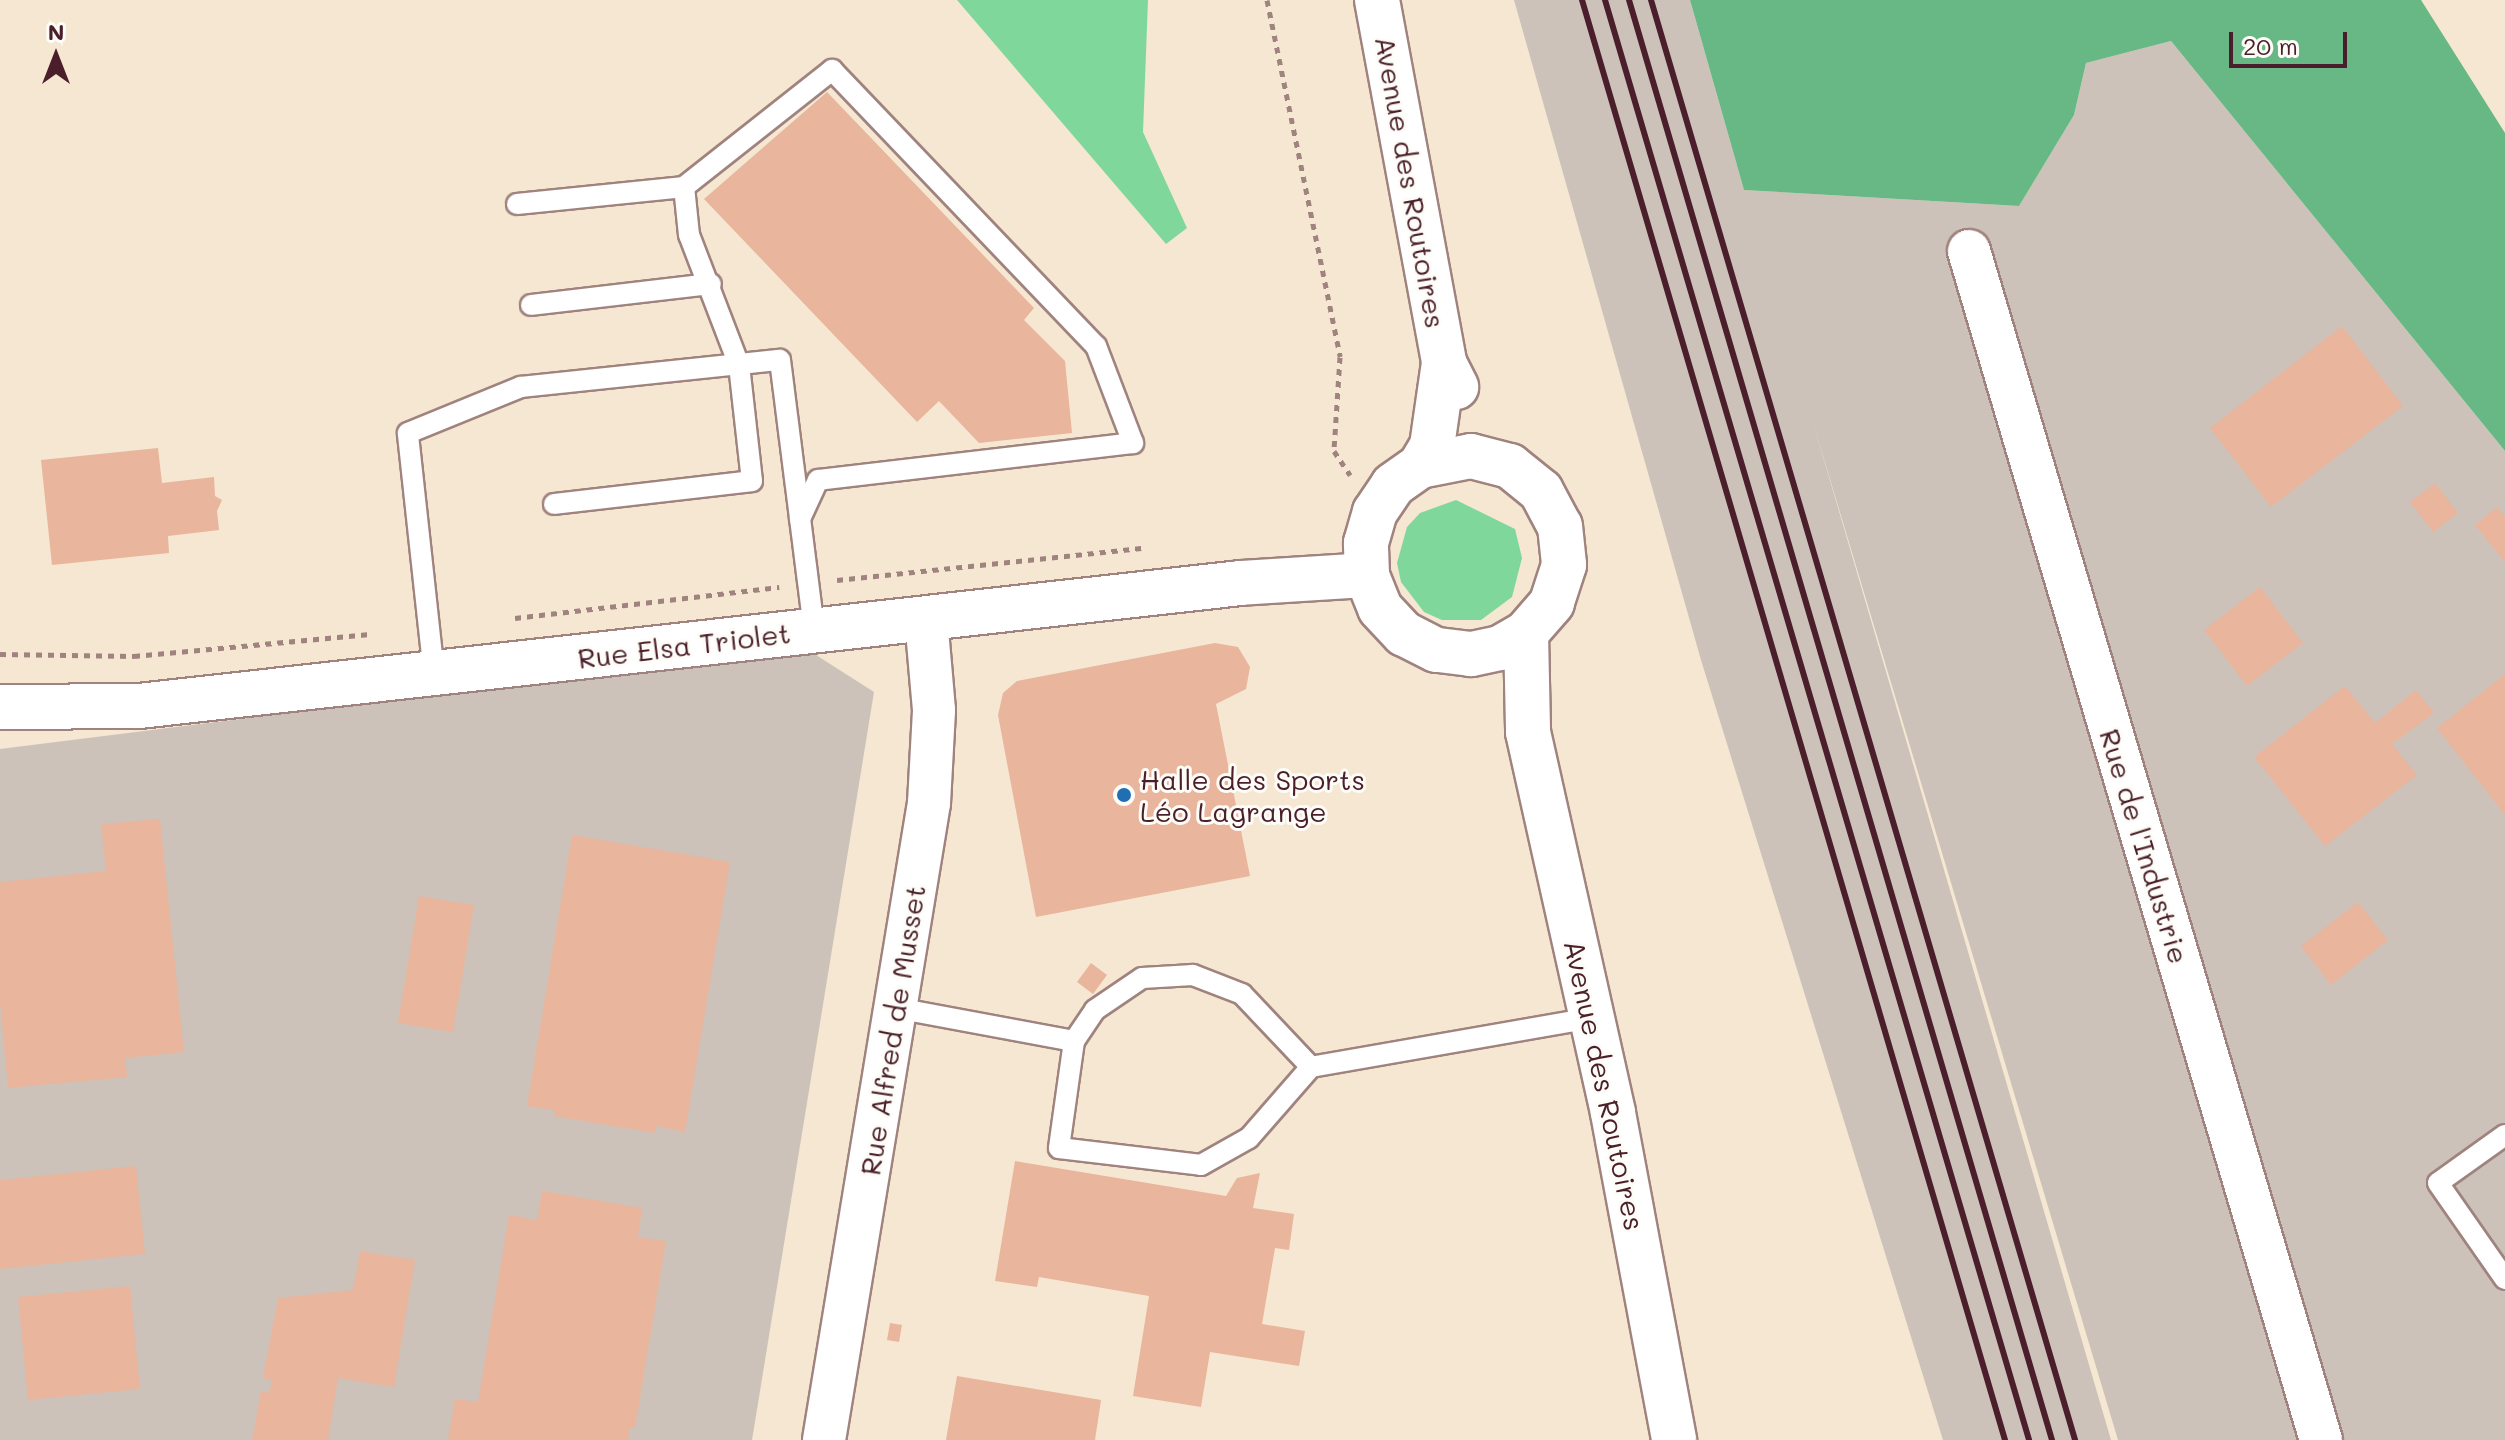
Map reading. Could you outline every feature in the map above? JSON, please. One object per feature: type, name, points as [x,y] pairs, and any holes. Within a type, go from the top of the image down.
[{"type":"street","name":"Avenue des Routoires","points":[[1377,0],[1444,363],[1438,423],[1420,466]]},
{"type":"street","name":"Rue de l'Industrie","points":[[1969,251],[2321,1440]]},
{"type":"street","name":"Avenue des Routoires","points":[[1444,363],[1457,388],[1471,456]]},
{"type":"street","name":"Avenue des Routoires","points":[[1471,456],[1520,474],[1541,491],[1560,526],[1564,565],[1552,603],[1526,633],[1500,648],[1471,654],[1436,650],[1404,634],[1380,608],[1367,575],[1366,543],[1375,512],[1393,485],[1420,466],[1471,456]]},
{"type":"street","name":"Rue Elsa Triolet","points":[[0,707],[139,706],[1240,583],[1367,575]]},
{"type":"street","name":"Rue Alfred de Musset","points":[[824,1440],[929,803],[934,710],[926,618]]},
{"type":"street","name":"Avenue des Routoires","points":[[1526,633],[1528,732],[1591,1018],[1674,1440]]},
{"type":"street","name":"Avenue des Routoires","points":[[1471,654],[1528,732]]},
{"type":"lane","points":[[517,204],[684,187],[832,70],[1096,346],[1133,443],[818,480],[800,519]]},
{"type":"lane","points":[[554,504],[752,481],[739,365],[711,284],[689,235],[684,187]]},
{"type":"lane","points":[[531,305],[711,284]]},
{"type":"lane","points":[[434,674],[408,433],[521,387],[780,360],[814,630]]},
{"type":"lane","points":[[1311,1067],[1242,994],[1193,975],[1142,978],[1095,1010],[1074,1041],[1059,1148],[1201,1165],[1249,1138],[1311,1067],[1591,1018]]},
{"type":"lane","points":[[896,1008],[1074,1041]]},
{"type":"lane","points":[[2505,1135],[2438,1183],[2505,1279]]},
{"type":"path","points":[[1267,0],[1340,357],[1334,451],[1375,512]]},
{"type":"path","points":[[505,619],[1148,547]]},
{"type":"path","points":[[0,654],[134,656],[431,629]]},
{"type":"shaded area","points":[[1514,0],[1690,0],[1744,190],[2019,206],[2074,115],[2086,63],[2171,41],[2505,451],[2505,1440],[2118,1440],[1812,419],[2111,1440],[1943,1440],[1701,660]]},
{"type":"shaded area","points":[[805,648],[874,692],[752,1440],[0,1440],[0,749]]},
{"type":"green space","points":[[957,0],[1148,0],[1143,132],[1187,228],[1166,244]]},
{"type":"green space","points":[[1690,0],[2421,0],[2505,133],[2505,451],[2171,41],[2086,63],[2074,115],[2019,206],[1744,190]]},
{"type":"green space","points":[[1456,500],[1515,529],[1522,558],[1512,597],[1481,620],[1442,620],[1424,612],[1401,582],[1397,563],[1407,527],[1420,513]]},
{"type":"building","points":[[827,92],[1034,308],[1024,320],[1065,361],[1072,433],[979,443],[939,401],[917,422],[704,199]]},
{"type":"building","points":[[2342,326],[2403,406],[2271,507],[2210,428]]},
{"type":"building","points":[[158,448],[162,483],[214,477],[215,496],[222,500],[217,511],[219,530],[168,536],[169,553],[52,565],[41,460]]},
{"type":"building","points":[[2435,483],[2458,513],[2433,532],[2410,502]]},
{"type":"building","points":[[2497,507],[2505,517],[2505,562],[2475,525]]},
{"type":"building","points":[[2260,587],[2303,643],[2247,686],[2204,630]]},
{"type":"building","name":"Halle des Sports Léo Lagrange","points":[[1215,643],[1238,647],[1250,667],[1246,689],[1216,704],[1250,876],[1036,917],[998,715],[1003,693],[1017,681]]},
{"type":"building","points":[[2505,674],[2505,815],[2437,728]]},
{"type":"building","points":[[2345,686],[2375,723],[2416,690],[2434,713],[2392,744],[2417,775],[2325,846],[2254,757]]},
{"type":"building","points":[[160,819],[184,1052],[125,1058],[127,1077],[8,1088],[0,1002],[0,882],[106,871],[101,824]]},
{"type":"building","points":[[572,835],[730,862],[685,1132],[656,1126],[655,1133],[554,1116],[555,1110],[527,1106]]},
{"type":"building","points":[[419,896],[474,905],[453,1032],[398,1023]]},
{"type":"building","points":[[2358,902],[2388,940],[2331,985],[2301,946]]},
{"type":"building","points":[[1091,963],[1107,975],[1093,994],[1077,982]]},
{"type":"building","points":[[1015,1161],[1226,1196],[1237,1178],[1260,1173],[1253,1208],[1294,1214],[1289,1250],[1275,1248],[1262,1324],[1305,1331],[1299,1366],[1210,1352],[1201,1407],[1133,1396],[1149,1296],[1039,1277],[1037,1287],[995,1281]]},
{"type":"building","points":[[136,1166],[145,1254],[0,1269],[0,1180]]},
{"type":"building","points":[[542,1191],[642,1208],[638,1237],[666,1241],[635,1428],[630,1427],[628,1440],[448,1440],[455,1399],[478,1402],[509,1215],[537,1220]]},
{"type":"building","points":[[360,1251],[415,1260],[394,1387],[338,1378],[328,1440],[252,1440],[261,1391],[269,1393],[272,1380],[263,1378],[278,1298],[353,1290]]},
{"type":"building","points":[[130,1286],[140,1389],[28,1400],[18,1297]]},
{"type":"building","points":[[890,1323],[902,1325],[899,1342],[887,1340]]},
{"type":"building","points":[[957,1376],[1101,1400],[1095,1440],[946,1440]]},
{"type":"railway","points":[[1582,0],[2005,1440]]},
{"type":"railway","points":[[1605,0],[2029,1440]]},
{"type":"railway","points":[[1629,0],[2052,1440]]},
{"type":"railway","points":[[1651,0],[2075,1440]]},
{"type":"place","name":"Halle des Sports Léo Lagrange","points":[[1124,795]]}]
